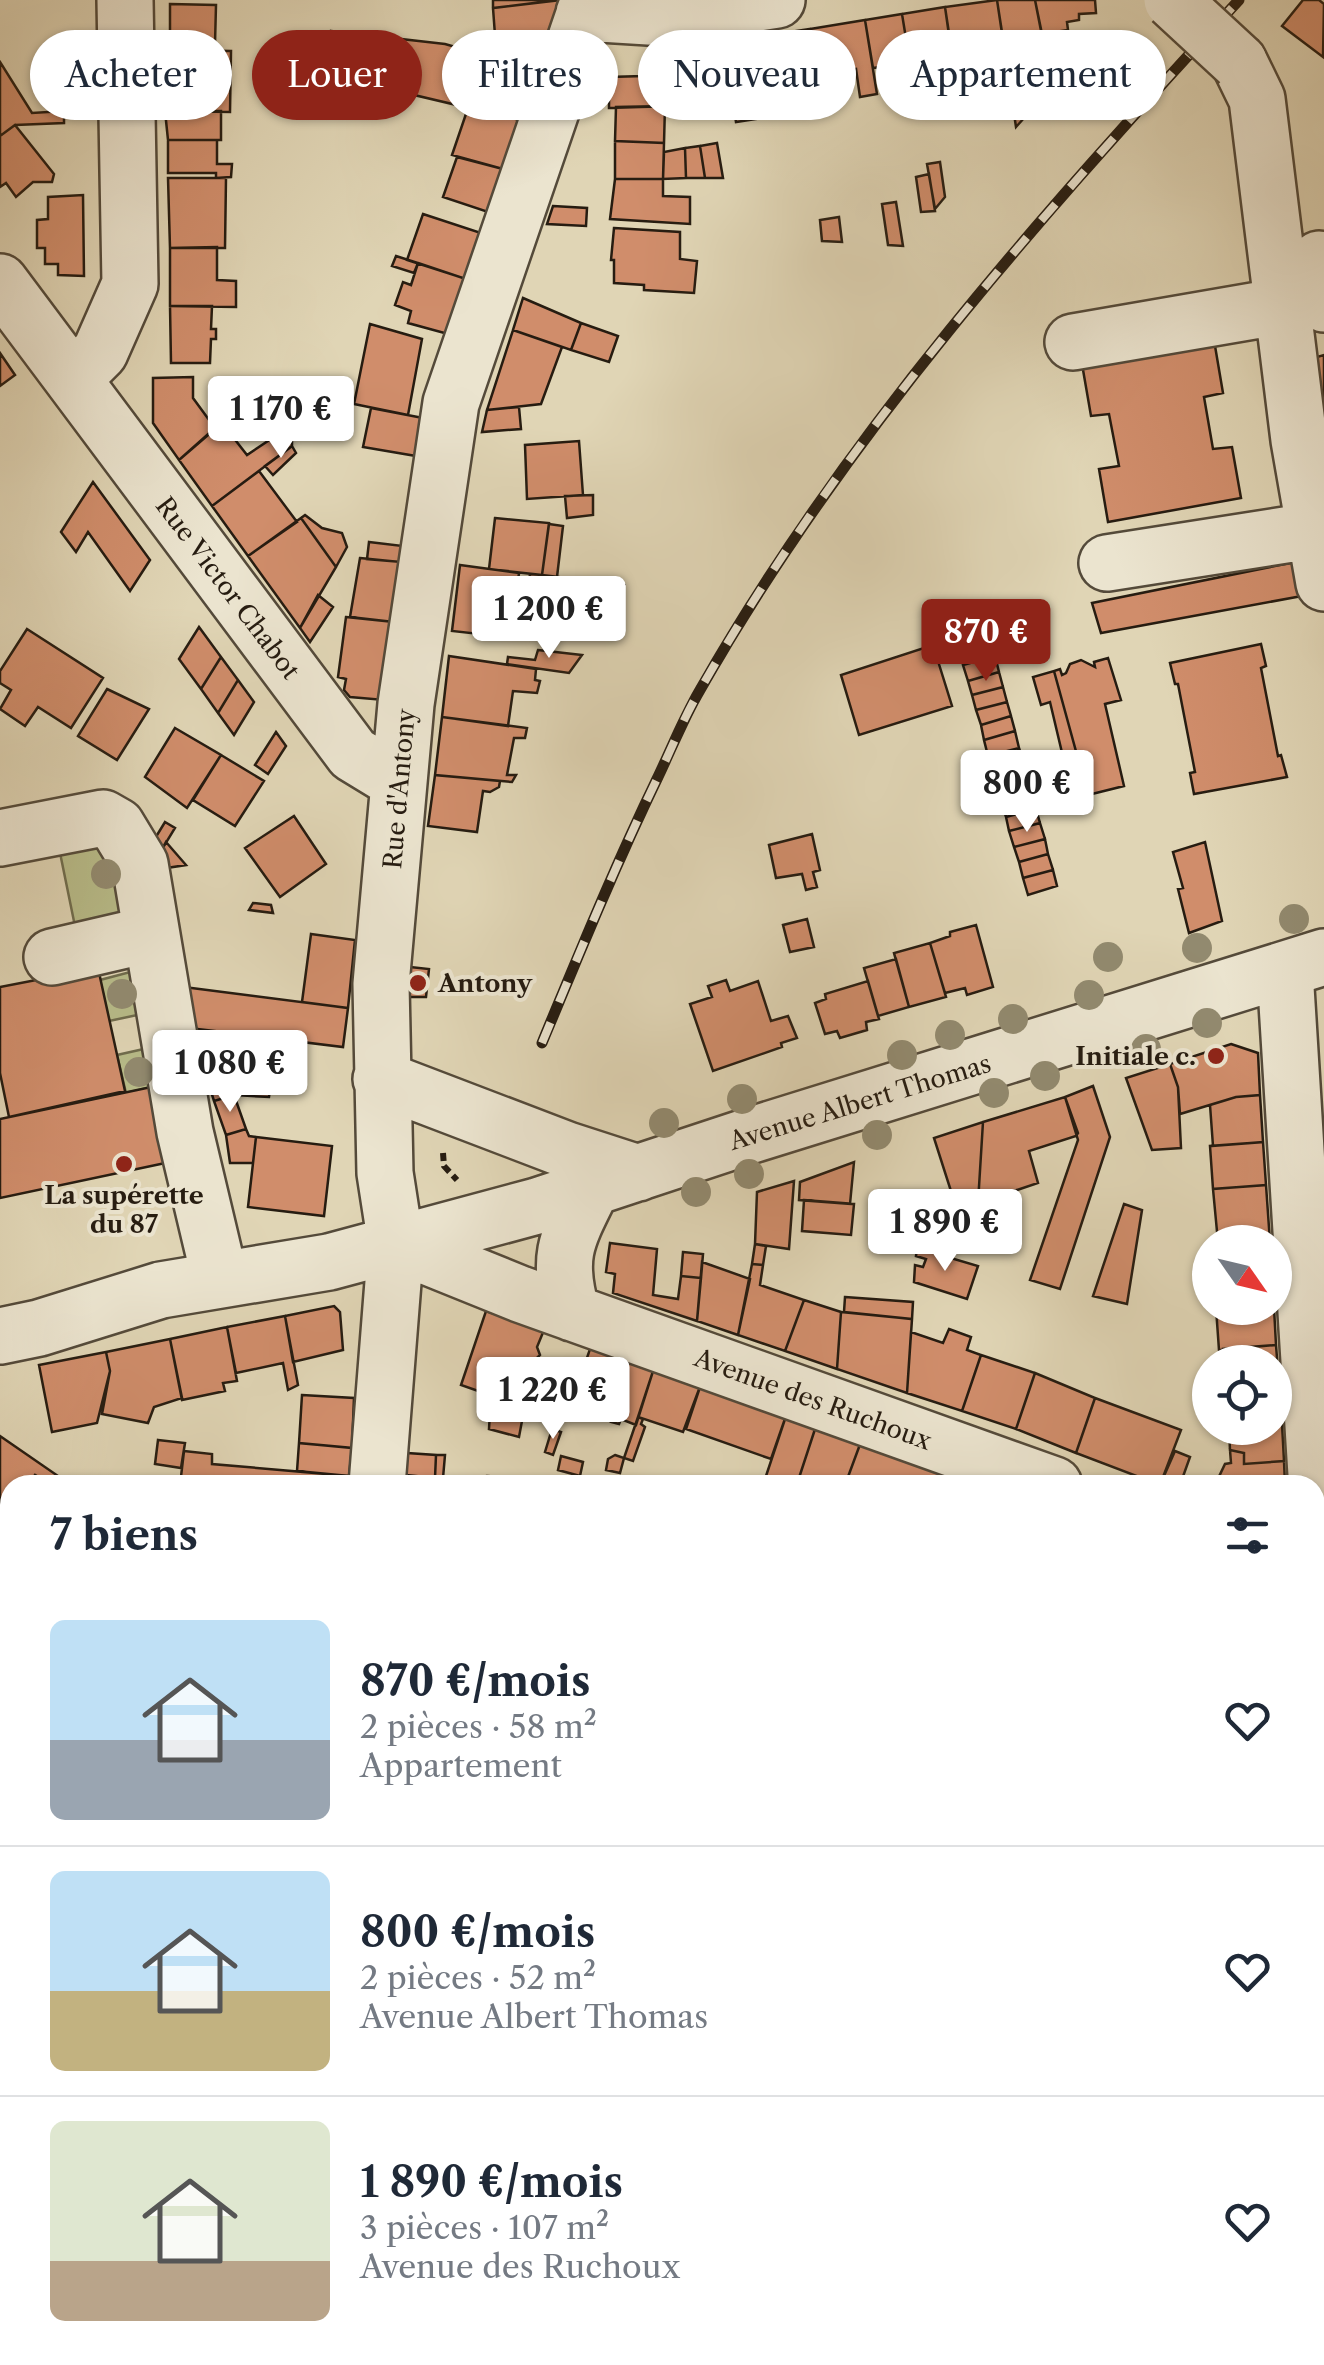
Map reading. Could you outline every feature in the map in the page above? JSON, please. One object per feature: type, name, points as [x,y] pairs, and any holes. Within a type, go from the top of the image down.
[{"type":"street","points":[[72,379],[100,352],[130,284],[125,0]]},
{"type":"street","points":[[586,7],[665,18],[777,0]]},
{"type":"street","points":[[1172,0],[1239,62],[1257,100],[1307,304],[1299,440],[1324,583]]},
{"type":"street","name":"Rue d'Antony","points":[[378,1475],[396,1244],[385,1173],[381,984],[406,704],[450,403],[586,7]]},
{"type":"street","name":"Rue Victor Chabot","points":[[0,282],[353,754],[398,782]]},
{"type":"street","points":[[1072,342],[1307,304]]},
{"type":"street","points":[[1107,564],[1316,530]]},
{"type":"street","points":[[0,838],[103,818],[116,826],[140,864],[184,1132],[220,1279]]},
{"type":"street","points":[[75,965],[153,947]]},
{"type":"street","points":[[1304,964],[1320,1475]]},
{"type":"street","name":"Avenue Albert Thomas","points":[[0,1336],[39,1328],[160,1290],[329,1262],[615,1182],[754,1134],[1304,964]]},
{"type":"street","points":[[381,1079],[567,1150],[615,1182],[567,1236],[562,1280],[572,1313]]},
{"type":"street","name":"Avenue des Ruchoux","points":[[396,1244],[572,1313],[1026,1475]]},
{"type":"green space","points":[[86,838],[111,856],[128,929],[78,941],[58,843]]},
{"type":"green space","points":[[134,971],[142,1014],[109,1021],[100,980]]},
{"type":"green space","points":[[148,1048],[156,1086],[126,1093],[117,1055]]},
{"type":"building","points":[[493,0],[558,0],[493,8]]},
{"type":"building","points":[[561,0],[550,30],[495,30],[493,8]]},
{"type":"building","points":[[997,0],[1002,30],[948,30],[945,7]]},
{"type":"building","points":[[997,0],[1035,0],[1041,30],[1001,30]]},
{"type":"building","points":[[1035,0],[1095,0],[1096,13],[1079,14],[1079,20],[1067,22],[1068,30],[1041,30]]},
{"type":"building","points":[[1303,0],[1324,4],[1323,57],[1282,26]]},
{"type":"building","points":[[170,4],[216,5],[215,30],[170,30]]},
{"type":"building","points":[[945,7],[948,30],[905,30],[902,14]]},
{"type":"building","points":[[902,14],[905,30],[876,30],[876,68],[873,68],[865,20]]},
{"type":"building","points":[[865,20],[876,94],[860,97],[856,30],[810,29]]},
{"type":"building","points":[[422,41],[442,44],[442,102],[422,97]]},
{"type":"building","points":[[0,62],[30,110],[30,120],[64,123],[15,125],[0,136]]},
{"type":"building","points":[[638,76],[638,107],[618,108],[618,77]]},
{"type":"building","points":[[618,107],[638,107],[638,120],[665,120],[664,143],[615,141]]},
{"type":"building","points":[[166,120],[221,120],[221,140],[168,140]]},
{"type":"building","points":[[464,120],[520,120],[503,169],[452,155]]},
{"type":"building","points":[[15,125],[54,174],[52,182],[33,182],[16,197],[6,183],[0,187],[0,136]]},
{"type":"building","points":[[168,140],[217,140],[217,164],[232,164],[231,177],[216,178],[216,173],[168,173]]},
{"type":"building","points":[[615,141],[664,143],[663,179],[615,179]]},
{"type":"building","points":[[717,143],[723,178],[705,178],[700,146]]},
{"type":"building","points":[[700,146],[705,178],[686,178],[685,148]]},
{"type":"building","points":[[685,148],[686,178],[663,179],[664,152]]},
{"type":"building","points":[[457,157],[503,169],[488,212],[443,197]]},
{"type":"building","points":[[940,162],[945,197],[935,209],[927,164]]},
{"type":"building","points":[[929,174],[935,211],[921,212],[916,177]]},
{"type":"building","points":[[168,178],[226,178],[225,248],[170,248]]},
{"type":"building","points":[[615,179],[663,179],[663,196],[690,197],[690,224],[610,219]]},
{"type":"building","points":[[83,195],[84,276],[58,275],[58,264],[45,264],[45,248],[37,248],[37,220],[48,219],[48,197]]},
{"type":"building","points":[[896,202],[903,246],[888,245],[882,204]]},
{"type":"building","points":[[553,206],[587,208],[586,226],[547,224]]},
{"type":"building","points":[[423,214],[481,233],[466,279],[407,260]]},
{"type":"building","points":[[839,217],[842,242],[822,241],[820,220]]},
{"type":"building","points":[[614,228],[680,232],[680,259],[697,261],[694,293],[644,290],[644,285],[614,283]]},
{"type":"building","points":[[217,247],[217,280],[236,281],[236,307],[170,306],[170,248]]},
{"type":"building","points":[[396,256],[418,263],[414,273],[392,266]]},
{"type":"building","points":[[418,263],[466,279],[448,334],[408,323],[411,311],[395,305],[403,282],[411,285]]},
{"type":"building","points":[[523,298],[581,323],[571,350],[513,330]]},
{"type":"building","points":[[170,306],[212,306],[211,329],[216,329],[216,339],[211,339],[210,363],[171,363]]},
{"type":"building","points":[[581,323],[618,336],[609,362],[571,350]]},
{"type":"building","points":[[370,324],[422,339],[408,415],[354,404]]},
{"type":"building","points":[[513,330],[562,347],[541,404],[487,410]]},
{"type":"building","points":[[1214,340],[1223,393],[1204,397],[1213,449],[1232,447],[1241,498],[1108,522],[1099,469],[1119,466],[1109,414],[1091,416],[1082,364]]},
{"type":"building","points":[[0,353],[15,375],[0,386]]},
{"type":"building","points":[[1324,355],[1324,446],[1307,360]]},
{"type":"building","points":[[193,377],[193,398],[215,428],[179,460],[153,423],[153,378]]},
{"type":"building","points":[[519,407],[521,429],[482,432],[487,410]]},
{"type":"building","points":[[371,408],[423,418],[416,456],[363,447]]},
{"type":"building","points":[[278,413],[295,414],[294,425],[276,423]]},
{"type":"building","points":[[222,423],[247,455],[277,435],[292,442],[292,446],[212,506],[179,460]]},
{"type":"building","points":[[579,441],[583,495],[527,499],[525,445]]},
{"type":"building","points":[[292,446],[296,453],[273,475],[265,466]]},
{"type":"building","points":[[259,471],[297,522],[248,556],[212,506]]},
{"type":"building","points":[[93,482],[150,560],[130,591],[88,532],[76,552],[61,532]]},
{"type":"building","points":[[593,495],[593,515],[567,518],[565,496]]},
{"type":"building","points":[[305,515],[322,528],[342,533],[347,547],[336,567],[301,518]]},
{"type":"building","points":[[301,518],[336,567],[300,628],[248,556]]},
{"type":"building","points":[[495,518],[549,523],[542,575],[489,569]]},
{"type":"building","points":[[549,524],[563,526],[557,577],[542,575]]},
{"type":"building","points":[[369,542],[403,546],[401,562],[367,559]]},
{"type":"building","points":[[360,558],[401,562],[394,622],[350,617]]},
{"type":"building","points":[[1295,562],[1302,596],[1101,633],[1092,603]]},
{"type":"building","points":[[460,565],[519,573],[511,634],[480,629],[479,634],[452,631]]},
{"type":"building","points":[[530,574],[624,585],[598,626],[524,617]]},
{"type":"building","points":[[318,595],[333,607],[310,642],[300,628]]},
{"type":"building","points":[[346,617],[394,622],[384,700],[350,697],[344,690],[346,679],[338,677]]},
{"type":"building","points":[[199,627],[221,657],[201,689],[179,659]]},
{"type":"building","points":[[27,629],[103,678],[71,728],[38,707],[25,726],[0,709],[11,690],[0,683],[0,671]]},
{"type":"building","points":[[1261,644],[1266,666],[1261,668],[1278,756],[1281,755],[1287,777],[1194,794],[1190,773],[1195,772],[1178,684],[1170,663]]},
{"type":"building","points":[[933,645],[952,706],[859,735],[841,675]]},
{"type":"building","points":[[538,650],[582,655],[569,673],[507,664],[508,657],[535,660]]},
{"type":"building","points":[[449,656],[536,669],[535,680],[540,681],[537,693],[513,691],[508,726],[442,717]]},
{"type":"building","points":[[995,656],[999,672],[968,681],[963,665]]},
{"type":"building","points":[[221,657],[238,680],[218,713],[201,689]]},
{"type":"building","points":[[1108,658],[1121,700],[1105,704],[1124,786],[1088,795],[1054,671],[1060,669],[1062,675],[1070,664],[1081,660],[1095,667],[1094,662]]},
{"type":"building","points":[[1054,671],[1088,795],[1073,799],[1050,702],[1041,705],[1033,677]]},
{"type":"building","points":[[999,672],[1003,687],[972,695],[968,681]]},
{"type":"building","points":[[238,680],[254,702],[234,735],[218,713]]},
{"type":"building","points":[[1003,687],[1007,702],[976,710],[972,695]]},
{"type":"building","points":[[107,689],[149,709],[117,760],[78,736]]},
{"type":"building","points":[[1007,702],[1011,716],[981,725],[976,710]]},
{"type":"building","points":[[1011,716],[1015,731],[984,740],[981,725]]},
{"type":"building","points":[[442,717],[527,728],[525,738],[514,738],[507,775],[516,775],[512,782],[435,775]]},
{"type":"building","points":[[175,728],[221,755],[187,808],[145,777]]},
{"type":"building","points":[[1015,731],[1019,748],[988,756],[984,740]]},
{"type":"building","points":[[276,732],[286,746],[268,774],[255,765]]},
{"type":"building","points":[[1019,748],[1024,763],[993,771],[988,756]]},
{"type":"building","points":[[221,755],[264,781],[235,826],[193,800]]},
{"type":"building","points":[[1024,763],[1027,776],[997,785],[993,771]]},
{"type":"building","points":[[435,775],[500,781],[499,787],[483,791],[477,832],[428,826]]},
{"type":"building","points":[[1027,776],[1031,792],[1001,801],[997,785]]},
{"type":"building","points":[[1031,792],[1036,809],[1006,817],[1001,801]]},
{"type":"building","points":[[1036,809],[1040,823],[1009,831],[1006,817]]},
{"type":"building","points":[[294,816],[326,864],[280,897],[245,848]]},
{"type":"building","points":[[165,822],[175,828],[161,851],[154,840]]},
{"type":"building","points":[[1040,823],[1045,839],[1014,847],[1009,831]]},
{"type":"building","points":[[812,834],[820,870],[813,872],[817,887],[806,890],[802,874],[776,878],[769,845]]},
{"type":"building","points":[[1045,839],[1048,854],[1019,862],[1014,847]]},
{"type":"building","points":[[166,842],[186,865],[160,869]]},
{"type":"building","points":[[1205,842],[1222,921],[1189,933],[1173,852]]},
{"type":"building","points":[[1048,854],[1053,870],[1023,878],[1019,862]]},
{"type":"building","points":[[1053,870],[1057,886],[1028,895],[1023,878]]},
{"type":"building","points":[[253,903],[271,905],[273,913],[249,910]]},
{"type":"building","points":[[807,919],[814,947],[790,952],[783,925]]},
{"type":"building","points":[[976,925],[993,987],[967,995],[965,988],[945,993],[930,943]]},
{"type":"building","points":[[311,934],[355,940],[348,1008],[302,1002]]},
{"type":"building","points":[[930,943],[946,997],[909,1007],[894,953]]},
{"type":"building","points":[[896,959],[909,1007],[878,1016],[864,968]]},
{"type":"building","name":"Antony","points":[[410,967],[429,969],[426,997],[406,997]]},
{"type":"building","points":[[98,968],[125,1091],[9,1117],[0,1073],[0,987]]},
{"type":"building","points":[[726,980],[730,991],[758,981],[771,1021],[788,1016],[797,1038],[713,1071],[690,1004],[712,997],[708,986]]},
{"type":"building","points":[[868,981],[879,1019],[866,1022],[867,1030],[840,1038],[837,1031],[825,1034],[815,1003],[826,999],[825,994]]},
{"type":"building","points":[[176,986],[348,1008],[343,1047],[277,1039],[269,1097],[234,1095],[214,1101],[201,1060],[231,1050],[232,1033],[189,1028]]},
{"type":"building","points":[[189,1028],[232,1033],[231,1050],[201,1060]]},
{"type":"building","points":[[1231,1044],[1258,1053],[1260,1095],[1236,1097],[1180,1114],[1178,1087],[1170,1064]]},
{"type":"building","points":[[1170,1064],[1178,1087],[1181,1148],[1152,1150],[1126,1078]]},
{"type":"building","points":[[156,1086],[170,1162],[0,1198],[0,1119]]},
{"type":"building","points":[[1093,1086],[1110,1137],[1060,1289],[1030,1280],[1078,1140],[1065,1097]]},
{"type":"building","points":[[234,1095],[246,1129],[226,1135],[214,1101]]},
{"type":"building","points":[[1260,1095],[1263,1142],[1213,1146],[1210,1105]]},
{"type":"building","points":[[1065,1097],[1078,1133],[1029,1151],[1038,1183],[978,1203],[983,1122]]},
{"type":"building","points":[[983,1122],[978,1203],[957,1210],[934,1138]]},
{"type":"building","points":[[246,1129],[249,1136],[256,1137],[253,1163],[230,1163],[226,1135]]},
{"type":"building","points":[[256,1137],[332,1146],[324,1216],[248,1207]]},
{"type":"building","points":[[1263,1142],[1266,1185],[1213,1189],[1210,1146]]},
{"type":"building","points":[[854,1162],[850,1204],[799,1200],[800,1182]]},
{"type":"building","points":[[794,1181],[789,1249],[755,1244],[757,1192]]},
{"type":"building","points":[[1266,1185],[1269,1225],[1216,1225],[1213,1189]]},
{"type":"building","points":[[804,1200],[854,1204],[851,1235],[802,1231]]},
{"type":"building","points":[[1124,1204],[1142,1210],[1127,1304],[1093,1296]]},
{"type":"building","points":[[610,1243],[657,1249],[653,1295],[678,1299],[681,1276],[701,1278],[697,1321],[613,1293],[615,1274],[606,1272]]},
{"type":"building","points":[[755,1244],[766,1246],[763,1265],[752,1264]]},
{"type":"building","points":[[917,1248],[978,1266],[967,1299],[914,1282],[915,1265],[923,1267],[926,1259],[916,1256]]},
{"type":"building","points":[[683,1252],[703,1254],[701,1278],[681,1276]]},
{"type":"building","points":[[702,1262],[750,1279],[738,1335],[697,1321]]},
{"type":"building","points":[[752,1264],[763,1265],[760,1285],[804,1300],[785,1351],[738,1335]]},
{"type":"building","points":[[845,1297],[913,1302],[912,1319],[844,1312]]},
{"type":"building","points":[[804,1300],[841,1312],[837,1369],[785,1351]]},
{"type":"building","points":[[334,1306],[340,1312],[343,1350],[293,1362],[285,1316]]},
{"type":"building","points":[[486,1311],[544,1330],[537,1347],[540,1355],[532,1363],[518,1405],[461,1385]]},
{"type":"building","points":[[841,1312],[912,1319],[907,1393],[837,1369]]},
{"type":"building","points":[[285,1316],[298,1385],[288,1390],[283,1363],[236,1373],[227,1327]]},
{"type":"building","points":[[1217,1325],[1275,1325],[1276,1345],[1219,1345]]},
{"type":"building","points":[[227,1327],[237,1381],[223,1383],[225,1391],[182,1400],[170,1339]]},
{"type":"building","points":[[949,1329],[971,1337],[967,1350],[981,1355],[962,1411],[907,1393],[911,1332],[943,1343]]},
{"type":"building","points":[[170,1339],[182,1398],[154,1407],[148,1423],[102,1414],[110,1371],[106,1352]]},
{"type":"building","points":[[591,1346],[654,1368],[636,1425],[621,1419],[619,1424],[611,1422],[613,1417],[572,1402]]},
{"type":"building","points":[[106,1352],[110,1371],[97,1423],[52,1432],[39,1365]]},
{"type":"building","points":[[981,1355],[1035,1373],[1016,1429],[962,1411]]},
{"type":"building","points":[[654,1368],[701,1384],[683,1432],[638,1417]]},
{"type":"building","points":[[1035,1373],[1095,1398],[1076,1453],[1016,1429]]},
{"type":"building","points":[[701,1384],[787,1413],[771,1459],[686,1429]]},
{"type":"building","points":[[302,1395],[354,1398],[352,1448],[299,1443]]},
{"type":"building","points":[[1095,1398],[1181,1430],[1164,1475],[1134,1475],[1076,1453]]},
{"type":"building","points":[[490,1412],[522,1421],[519,1437],[489,1429]]},
{"type":"building","points":[[787,1413],[817,1423],[800,1475],[766,1475]]},
{"type":"building","points":[[638,1417],[645,1427],[633,1461],[624,1458]]},
{"type":"building","points":[[817,1423],[862,1439],[849,1475],[800,1475]]},
{"type":"building","points":[[552,1429],[561,1432],[553,1455],[545,1452]]},
{"type":"building","points":[[0,1436],[57,1475],[35,1475],[0,1475]]},
{"type":"building","points":[[862,1439],[958,1471],[955,1475],[849,1475]]},
{"type":"building","points":[[158,1440],[185,1443],[181,1468],[155,1464]]},
{"type":"building","points":[[299,1443],[352,1448],[349,1475],[297,1471]]},
{"type":"building","points":[[1230,1445],[1283,1445],[1284,1461],[1244,1464],[1244,1453],[1230,1450]]},
{"type":"building","points":[[1230,1450],[1244,1453],[1244,1464],[1284,1461],[1285,1475],[1220,1475],[1225,1464],[1231,1463]]},
{"type":"building","points":[[184,1451],[212,1454],[212,1464],[338,1475],[181,1475]]},
{"type":"building","points":[[1175,1451],[1190,1457],[1184,1475],[1164,1475]]},
{"type":"building","points":[[407,1453],[436,1455],[435,1475],[406,1475]]},
{"type":"building","points":[[436,1455],[445,1455],[443,1475],[435,1475]]},
{"type":"building","points":[[615,1455],[624,1458],[620,1473],[606,1470],[608,1459]]},
{"type":"building","points":[[561,1456],[583,1462],[580,1475],[558,1470]]},
{"type":"railway","points":[[542,1043],[688,712],[757,595],[882,416],[950,330],[1091,163],[1239,0]]},
{"type":"place","name":"Antony","points":[[418,983]]},
{"type":"place","name":"Initiale c.","points":[[1216,1056]]},
{"type":"place","name":"La supérette du 87","points":[[124,1164]]}]
